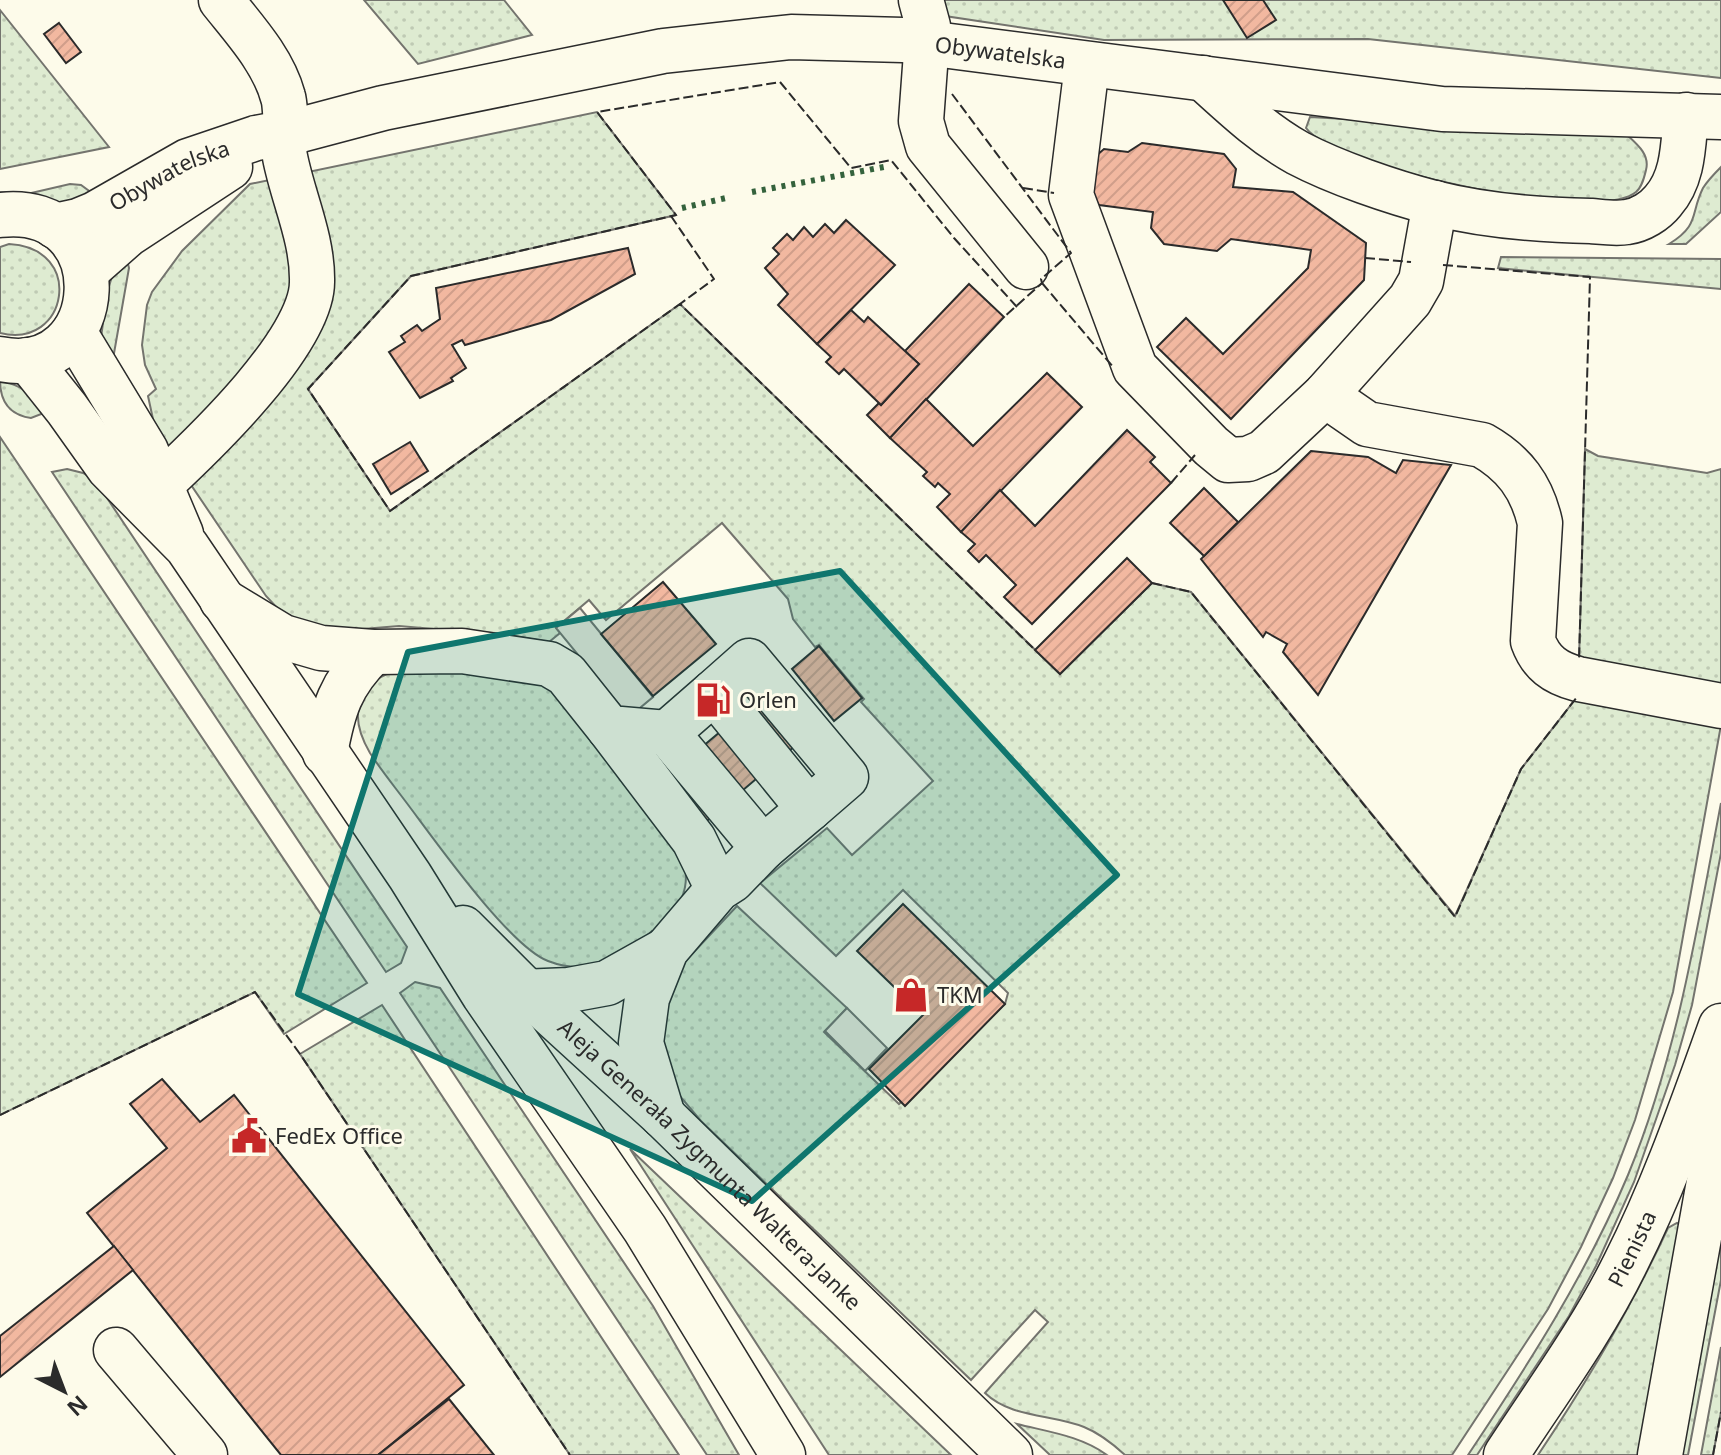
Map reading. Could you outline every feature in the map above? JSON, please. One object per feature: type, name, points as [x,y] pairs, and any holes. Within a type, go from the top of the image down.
[{"type":"street","points":[[162,483],[274,365],[304,313],[312,285],[311,256],[284,153],[287,133],[284,98],[252,39],[221,0]]},
{"type":"street","points":[[921,0],[928,26],[921,121],[928,146],[1026,267]]},
{"type":"street","name":"Obywatelska","points":[[55,226],[95,214],[188,161],[234,144],[383,108],[663,51],[791,37],[845,36],[927,43],[1442,109],[1704,116]]},
{"type":"street","points":[[1087,65],[1071,195],[1135,368],[1228,460],[1248,459],[1264,452],[1325,395],[1410,300],[1421,281],[1435,203]]},
{"type":"street","points":[[1203,78],[1263,132],[1300,154],[1375,184],[1435,203],[1490,214],[1554,221],[1628,222],[1645,216],[1662,202],[1674,186],[1704,116]]},
{"type":"street","name":"Obywatelska","points":[[86,271],[128,234],[251,152],[287,133]]},
{"type":"street","points":[[0,215],[35,217],[55,226],[74,244],[86,271],[88,289],[86,307],[74,332],[54,350],[14,360]]},
{"type":"street","name":"Aleja Generała Zygmunta Waltera-Janke","points":[[74,332],[146,451],[187,547]]},
{"type":"street","name":"Aleja Generała Zygmunta Waltera-Janke","points":[[14,360],[109,468],[187,547],[410,876],[505,993],[783,1455]]},
{"type":"street","points":[[1325,395],[1367,424],[1482,445],[1514,468],[1536,504],[1540,523],[1533,641],[1546,664],[1562,675],[1578,679],[1721,706]]},
{"type":"street","points":[[222,600],[283,637],[321,648],[373,652],[462,651],[549,664],[566,674],[694,840],[718,889]]},
{"type":"street","points":[[325,753],[333,710],[356,669],[373,652]]},
{"type":"street","points":[[663,1116],[641,1043],[647,998],[666,950],[718,889],[732,880],[763,848],[809,809],[714,692],[667,733]]},
{"type":"street","points":[[609,728],[667,733],[763,848]]},
{"type":"street","points":[[505,993],[569,990],[607,983],[666,950]]},
{"type":"street","name":"Aleja Generała Zygmunta Waltera-Janke","points":[[505,993],[663,1116],[1010,1455]]},
{"type":"street","name":"Pienista","points":[[1506,1455],[1591,1326],[1624,1266],[1650,1212],[1721,1026]]},
{"type":"street","points":[[1660,1455],[1719,1126],[1721,1082]]},
{"type":"street","points":[[116,1350],[205,1455]]},
{"type":"highlighted area","points":[[840,571],[1117,875],[752,1201],[298,994],[408,652]]},
{"type":"green space","points":[[364,0],[504,0],[532,35],[418,64]]},
{"type":"green space","points":[[942,0],[1721,0],[1721,78],[1368,39],[1104,40],[945,16]]},
{"type":"green space","points":[[0,10],[109,147],[0,169]]},
{"type":"green space","points":[[597,112],[676,215],[411,276],[308,389],[390,511],[680,304],[1060,674],[1152,583],[1191,592],[1455,916],[1521,769],[1577,697],[1721,725],[1673,992],[1635,1120],[1613,1178],[1548,1309],[1452,1455],[1125,1455],[1106,1439],[1084,1427],[1007,1407],[985,1393],[1048,1322],[1035,1310],[971,1380],[701,1121],[673,1088],[656,1033],[678,969],[737,906],[847,1008],[824,1032],[899,1104],[1005,1004],[1008,993],[903,890],[836,956],[760,883],[827,828],[852,855],[933,781],[861,702],[864,699],[819,645],[815,647],[793,619],[788,599],[722,523],[606,620],[589,600],[556,628],[560,633],[549,642],[497,633],[433,632],[433,629],[399,626],[326,632],[280,611],[266,596],[156,433],[148,396],[156,389],[145,365],[142,345],[147,305],[152,292],[182,251],[250,184]]},
{"type":"green space","points":[[1310,117],[1627,135],[1645,155],[1647,165],[1636,192],[1612,200],[1522,197],[1467,187],[1364,159],[1327,143],[1306,128]]},
{"type":"green space","points":[[1721,167],[1721,212],[1686,244],[1669,244],[1686,231],[1703,188]]},
{"type":"green space","points":[[70,184],[81,185],[96,196],[57,205],[14,197]]},
{"type":"green space","points":[[9,244],[34,250],[50,262],[58,278],[59,296],[53,313],[41,327],[23,334],[0,333],[0,247]]},
{"type":"green space","points":[[1501,257],[1721,259],[1721,289],[1498,268]]},
{"type":"green space","points":[[127,260],[129,268],[113,359],[100,345],[107,293],[113,273]]},
{"type":"green space","points":[[0,380],[27,391],[49,411],[31,418],[17,414],[4,400]]},
{"type":"green space","points":[[0,437],[367,983],[284,1034],[255,992],[0,1115]]},
{"type":"green space","points":[[1585,449],[1598,456],[1707,473],[1721,469],[1721,687],[1579,660]]},
{"type":"green space","points":[[67,469],[95,480],[407,947],[401,963],[386,972],[52,472]]},
{"type":"green space","points":[[408,668],[536,677],[573,703],[685,863],[685,885],[680,902],[656,934],[652,931],[617,957],[591,966],[577,967],[548,961],[532,951],[493,914],[383,772],[361,734],[358,713],[363,695],[382,677]]},
{"type":"green space","points":[[1721,803],[1721,853],[1692,1005],[1675,1065],[1634,1182],[1596,1266],[1569,1316],[1477,1455],[1468,1455],[1575,1284],[1628,1175],[1673,1038]]},
{"type":"green space","points":[[415,982],[440,988],[653,1306],[739,1455],[707,1455],[400,993]]},
{"type":"green space","points":[[382,1005],[679,1455],[570,1455],[300,1054]]},
{"type":"green space","points":[[630,1149],[951,1455],[829,1455]]},
{"type":"green space","points":[[1677,1223],[1681,1225],[1641,1455],[1538,1455],[1608,1344],[1668,1228]]},
{"type":"green space","points":[[1721,1230],[1721,1280],[1688,1455],[1678,1455]]},
{"type":"green space","points":[[1721,1347],[1721,1412],[1713,1455],[1701,1455]]},
{"type":"green space","points":[[1017,1424],[1076,1439],[1107,1455],[1050,1455]]},
{"type":"shaded area","points":[[580,608],[653,697],[629,717],[556,628]]},
{"type":"shaded area","points":[[847,1008],[887,1048],[865,1071],[825,1031]]},
{"type":"building","points":[[1223,0],[1263,0],[1276,20],[1247,38]]},
{"type":"building","points":[[59,23],[81,52],[66,63],[44,34]]},
{"type":"building","points":[[1142,143],[1224,154],[1236,169],[1233,187],[1293,192],[1366,243],[1364,280],[1231,419],[1157,347],[1186,318],[1223,354],[1308,268],[1311,250],[1231,239],[1217,251],[1164,244],[1151,228],[1153,212],[1099,205],[1091,194],[1096,156],[1104,149],[1128,152]]},
{"type":"building","points":[[846,220],[895,265],[817,344],[778,305],[788,294],[765,268],[779,254],[773,248],[787,234],[793,240],[804,227],[813,237],[825,224],[834,233]]},
{"type":"building","points":[[628,248],[635,274],[551,320],[465,345],[462,340],[452,345],[466,368],[451,378],[453,381],[420,398],[389,352],[405,342],[401,336],[417,325],[422,331],[440,319],[436,288]]},
{"type":"building","points":[[969,284],[1004,317],[890,438],[867,415],[879,403],[881,405],[919,364],[905,351]]},
{"type":"building","points":[[851,310],[864,322],[868,317],[919,364],[881,405],[844,369],[839,374],[826,362],[831,357],[817,344]]},
{"type":"building","points":[[1047,373],[1082,407],[961,532],[937,507],[950,494],[938,483],[935,487],[923,476],[927,472],[890,438],[926,399],[973,446]]},
{"type":"building","points":[[1127,430],[1155,457],[1150,462],[1171,483],[1032,624],[1004,597],[1016,585],[986,555],[979,562],[968,551],[975,544],[961,532],[1000,490],[1035,526]]},
{"type":"building","points":[[410,442],[428,471],[391,494],[373,464]]},
{"type":"building","points":[[1311,451],[1368,457],[1396,473],[1403,460],[1451,465],[1318,695],[1283,652],[1287,644],[1266,632],[1263,637],[1201,559]]},
{"type":"building","points":[[1204,488],[1238,522],[1204,556],[1170,523]]},
{"type":"building","points":[[1127,558],[1152,583],[1060,674],[1035,650]]},
{"type":"building","points":[[663,582],[716,644],[653,696],[601,634]]},
{"type":"building","points":[[819,646],[862,698],[834,721],[792,669]]},
{"type":"building","points":[[764,695],[802,740],[703,824],[665,778]]},
{"type":"building","points":[[903,904],[1005,1004],[905,1106],[869,1069],[923,1015],[857,951]]},
{"type":"building","points":[[162,1079],[200,1122],[234,1095],[464,1385],[378,1455],[281,1455],[87,1213],[167,1148],[130,1104]]},
{"type":"building","points":[[114,1246],[133,1270],[0,1377],[0,1336]]},
{"type":"building","points":[[449,1399],[494,1455],[378,1455]]},
{"type":"hedge","points":[[752,192],[884,167]]},
{"type":"hedge","points":[[682,208],[726,198]]},
{"type":"fence","points":[[1017,307],[954,238],[891,160],[851,168],[780,82],[597,112],[676,215],[411,276],[308,389],[390,511],[680,304],[1035,650]]},
{"type":"fence","points":[[952,94],[1071,253],[1004,317]]},
{"type":"fence","points":[[1023,188],[1054,193]]},
{"type":"fence","points":[[671,216],[714,279],[680,304]]},
{"type":"fence","points":[[1365,258],[1411,262]]},
{"type":"fence","points":[[1443,265],[1590,277],[1579,661]]},
{"type":"fence","points":[[1042,283],[1114,368]]},
{"type":"fence","points":[[1171,483],[1195,455]]},
{"type":"fence","points":[[1152,583],[1191,592],[1455,917],[1521,769],[1577,697]]},
{"type":"fence","points":[[0,1115],[255,992],[570,1455]]},
{"type":"fence","points":[[1713,1455],[1721,1412]]},
{"type":"place","name":"Orlen","points":[[713,700]]},
{"type":"place","name":"TKM","points":[[911,995]]},
{"type":"place","name":"FedEx Office","points":[[249,1136]]}]
